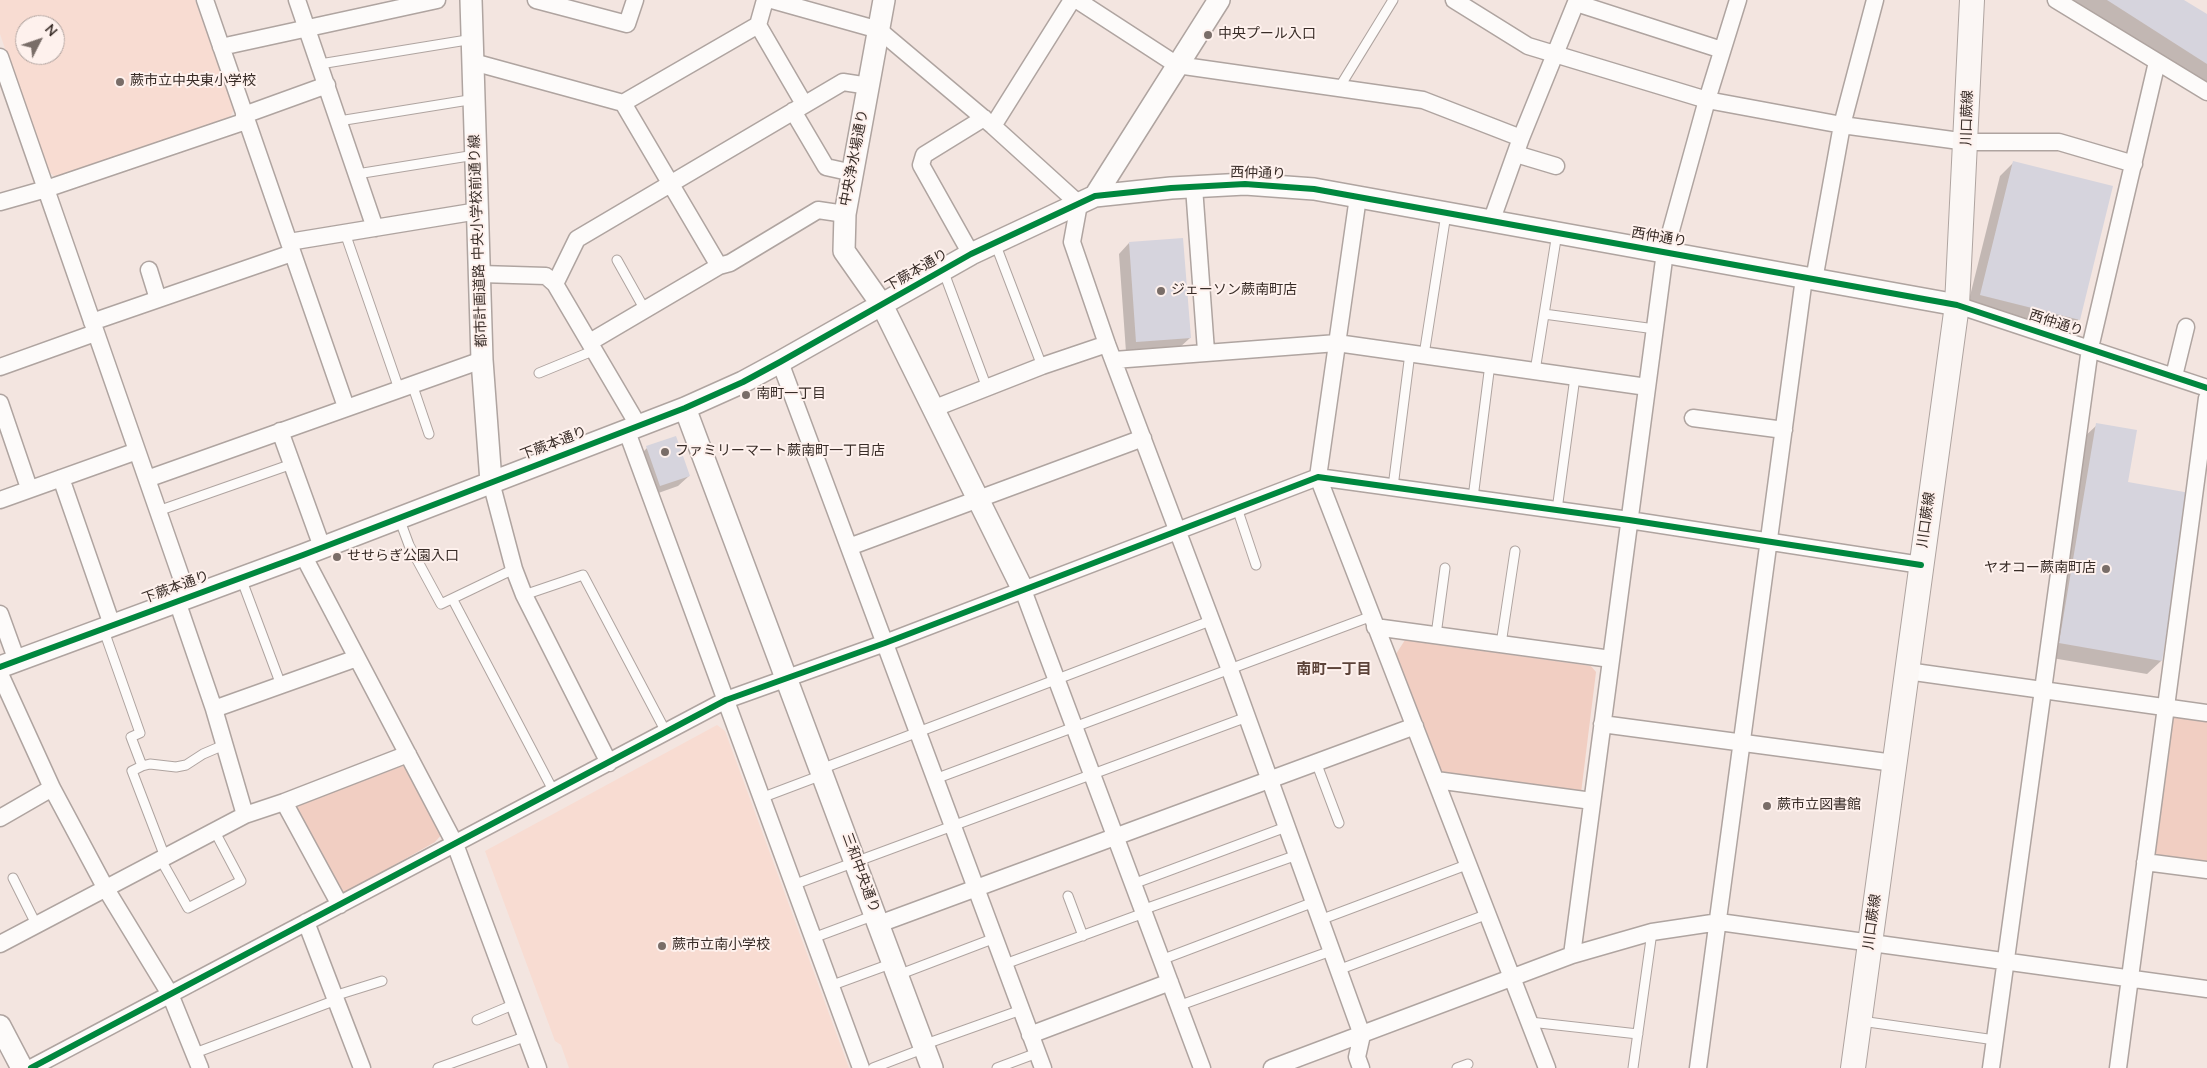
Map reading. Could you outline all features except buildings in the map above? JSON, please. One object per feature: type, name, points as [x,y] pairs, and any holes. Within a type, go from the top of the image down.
[{"type":"main road","name":"川口蕨線","points":[[1853,1068],[1957,305],[1967,142],[1972,0]]},
{"type":"street","points":[[204,0],[346,407]]},
{"type":"street","points":[[298,0],[376,228]]},
{"type":"street","points":[[220,46],[307,27],[364,7],[437,0]]},
{"type":"street","name":"都市計画道路 中央小学校前通り線","points":[[472,0],[482,360],[490,482]]},
{"type":"street","points":[[536,0],[627,24],[635,0]]},
{"type":"street","points":[[765,0],[758,26],[826,167],[853,173]]},
{"type":"street","points":[[772,0],[879,30],[989,122],[1087,200]]},
{"type":"street","name":"中央浄水場通り","points":[[884,0],[845,214],[844,251],[882,305],[935,408],[1023,590]]},
{"type":"street","points":[[971,254],[921,165],[924,155],[989,122],[1072,0]]},
{"type":"street","points":[[1077,0],[1177,65],[1423,100],[1521,138]]},
{"type":"street","points":[[1218,0],[1087,200],[1072,242],[1107,344],[1230,670],[1362,1035],[1356,1057],[1360,1068]]},
{"type":"street","points":[[1454,0],[1528,46],[1707,100],[1842,125],[1967,142],[2059,142],[2134,164]]},
{"type":"street","points":[[1572,955],[1666,252],[1707,100],[1738,0]]},
{"type":"street","points":[[2056,0],[2207,92]]},
{"type":"street","points":[[1491,222],[1521,138],[1556,55],[1576,1],[1722,50]]},
{"type":"street","points":[[1698,1068],[1784,430],[1809,279],[1842,125],[1872,2]]},
{"type":"street","points":[[623,103],[758,26]]},
{"type":"street","points":[[474,62],[623,103],[719,266]]},
{"type":"street","points":[[1991,1068],[2090,348],[2157,62]]},
{"type":"street","points":[[1,66],[46,189],[158,511],[245,815]]},
{"type":"street","points":[[555,284],[577,239],[843,82],[869,86]]},
{"type":"street","points":[[0,202],[46,189],[245,118],[327,85]]},
{"type":"street","points":[[1516,154],[1556,166]]},
{"type":"street","name":"西仲通り","points":[[1087,200],[1194,187],[1245,184],[1314,189],[1957,305],[2207,388]]},
{"type":"street","points":[[1194,187],[1206,351]]},
{"type":"street","points":[[1358,197],[1318,477],[1514,978],[1547,1068]]},
{"type":"street","name":"下蕨本通り","points":[[8,664],[313,551],[685,408],[780,362],[971,254],[1087,200]]},
{"type":"street","points":[[592,346],[645,310],[719,266],[730,263],[818,210],[845,214]]},
{"type":"street","points":[[0,366],[94,328],[158,299],[290,248],[344,233],[478,211]]},
{"type":"street","points":[[149,270],[158,299]]},
{"type":"street","points":[[481,274],[546,276],[555,284],[592,346],[632,427],[761,798],[861,1068]]},
{"type":"street","points":[[2174,376],[2186,327]]},
{"type":"street","points":[[1114,360],[1206,351],[1337,343],[1647,387]]},
{"type":"street","points":[[935,408],[1042,366],[1107,344]]},
{"type":"street","points":[[147,479],[482,360]]},
{"type":"street","points":[[780,362],[1043,1068]]},
{"type":"street","points":[[2118,1068],[2165,707],[2203,457],[2207,398]]},
{"type":"street","points":[[0,403],[29,488]]},
{"type":"street","name":"三和中央通り","points":[[685,408],[932,1068]]},
{"type":"street","points":[[1693,418],[1784,430]]},
{"type":"street","points":[[280,431],[292,464],[313,551],[357,658],[455,844],[538,1068]]},
{"type":"street","points":[[849,547],[1143,438]]},
{"type":"street","points":[[0,500],[136,451]]},
{"type":"street","points":[[31,1068],[726,700],[884,643],[1318,477],[1629,520],[1921,565]]},
{"type":"street","points":[[61,478],[108,626]]},
{"type":"street","points":[[490,482],[514,569],[524,594],[609,763]]},
{"type":"street","points":[[1023,590],[1202,1068]]},
{"type":"street","points":[[0,614],[8,664]]},
{"type":"street","points":[[1374,622],[1436,635],[1611,659]]},
{"type":"street","points":[[214,709],[357,658]]},
{"type":"street","points":[[1907,671],[2207,713]]},
{"type":"street","points":[[0,674],[52,788],[106,889],[170,994],[197,1061]]},
{"type":"street","points":[[1602,724],[1894,763]]},
{"type":"street","points":[[877,919],[976,888],[1414,726]]},
{"type":"street","points":[[0,944],[245,815],[408,754]]},
{"type":"street","points":[[1436,780],[1592,801]]},
{"type":"street","points":[[0,818],[52,788]]},
{"type":"street","points":[[284,802],[340,905]]},
{"type":"street","points":[[2145,862],[2207,870]]},
{"type":"street","points":[[306,922],[362,1068]]},
{"type":"street","points":[[1272,1068],[1572,955],[1652,932],[1718,922],[2207,989]]},
{"type":"street","points":[[1030,1034],[1170,982]]},
{"type":"street","points":[[0,1026],[22,1068]]},
{"type":"lane","points":[[1339,88],[1393,0]]},
{"type":"lane","points":[[320,64],[473,39]]},
{"type":"lane","points":[[339,121],[475,99]]},
{"type":"lane","points":[[357,174],[476,155]]},
{"type":"lane","points":[[1393,487],[1417,354],[1446,214]]},
{"type":"lane","points":[[344,233],[405,387],[429,434]]},
{"type":"lane","points":[[1535,371],[1557,233]]},
{"type":"lane","points":[[995,242],[1042,366]]},
{"type":"lane","points":[[617,260],[645,310]]},
{"type":"lane","points":[[943,270],[987,388]]},
{"type":"lane","points":[[1544,314],[1655,329]]},
{"type":"lane","points":[[539,373],[592,346]]},
{"type":"lane","points":[[1473,498],[1490,364]]},
{"type":"lane","points":[[1557,510],[1575,377]]},
{"type":"lane","points":[[158,511],[292,464]]},
{"type":"lane","points":[[1236,508],[1256,565]]},
{"type":"lane","points":[[399,518],[409,545],[442,604],[514,569]]},
{"type":"lane","points":[[1501,644],[1515,551]]},
{"type":"lane","points":[[1436,635],[1445,568]]},
{"type":"lane","points":[[524,594],[583,575],[666,732]]},
{"type":"lane","points":[[241,578],[282,685]]},
{"type":"lane","points":[[453,600],[554,792]]},
{"type":"lane","points":[[761,798],[822,771],[918,733],[1057,681],[1067,674],[1210,621]]},
{"type":"lane","points":[[935,779],[1230,670],[1374,622]]},
{"type":"lane","points":[[108,626],[140,733],[131,736],[142,766]]},
{"type":"lane","points":[[793,885],[1247,717]]},
{"type":"lane","points":[[214,830],[241,881],[188,908],[163,858],[132,770],[150,764],[176,767],[186,765],[203,754],[224,745]]},
{"type":"lane","points":[[1316,762],[1339,823]]},
{"type":"lane","points":[[1133,884],[1286,827]]},
{"type":"lane","points":[[1005,964],[1296,854]]},
{"type":"lane","points":[[1320,920],[1469,864]]},
{"type":"lane","points":[[13,878],[36,924]]},
{"type":"lane","points":[[1068,896],[1083,936]]},
{"type":"lane","points":[[1162,960],[1314,902]]},
{"type":"lane","points":[[1338,970],[1488,914]]},
{"type":"lane","points":[[813,938],[877,919]]},
{"type":"lane","points":[[1633,1068],[1652,932]]},
{"type":"lane","points":[[830,986],[896,969],[995,938]]},
{"type":"lane","points":[[1178,1006],[1332,951]]},
{"type":"lane","points":[[197,1061],[335,998],[382,981]]},
{"type":"lane","points":[[477,1020],[515,1004]]},
{"type":"lane","points":[[872,1068],[924,1046],[1021,1010]]},
{"type":"lane","points":[[1859,1021],[1995,1040]]},
{"type":"lane","points":[[1530,1022],[1638,1034]]},
{"type":"lane","points":[[438,1068],[527,1036]]},
{"type":"lane","points":[[997,1068],[1037,1052]]},
{"type":"lane","points":[[1457,1068],[1468,1064]]},
{"type":"shaded area","name":"蕨市立中央東小学校","points":[[0,0],[195,0],[234,109],[230,117],[56,177],[47,171],[0,34]]},
{"type":"shaded area","points":[[1405,640],[1591,666],[1596,672],[1581,793],[1442,773],[1396,654]]},
{"type":"shaded area","points":[[2170,714],[2207,719],[2207,863],[2154,855]]},
{"type":"shaded area","name":"蕨市立南小学校","points":[[717,725],[725,731],[849,1068],[569,1068],[561,1045],[555,1041],[485,851]]},
{"type":"shaded area","points":[[403,766],[409,767],[443,833],[435,842],[345,893],[337,892],[296,810],[298,805]]},
{"type":"cycle path","points":[[0,667],[303,555],[685,408],[743,382],[971,254],[1095,196],[1171,188],[1245,184],[1314,189],[1957,305],[2207,388]]},
{"type":"cycle path","points":[[31,1068],[726,700],[885,643],[1318,477],[1629,520],[1921,565]]},
{"type":"place","name":"中央プール入口","points":[[1208,35]]},
{"type":"place","name":"蕨市立中央東小学校","points":[[120,82]]},
{"type":"place","name":"ジェーソン蕨南町店","points":[[1161,291]]},
{"type":"place","name":"南町一丁目","points":[[746,395]]},
{"type":"place","name":"ファミリーマート蕨南町一丁目店","points":[[665,452]]},
{"type":"place","name":"せせらぎ公園入口","points":[[337,557]]},
{"type":"place","name":"ヤオコー蕨南町店","points":[[2106,569]]},
{"type":"place","name":"蕨市立図書館","points":[[1767,806]]},
{"type":"place","name":"蕨市立南小学校","points":[[662,946]]},
{"type":"district","name":"南町一丁目","points":[[1334,670]]}]
